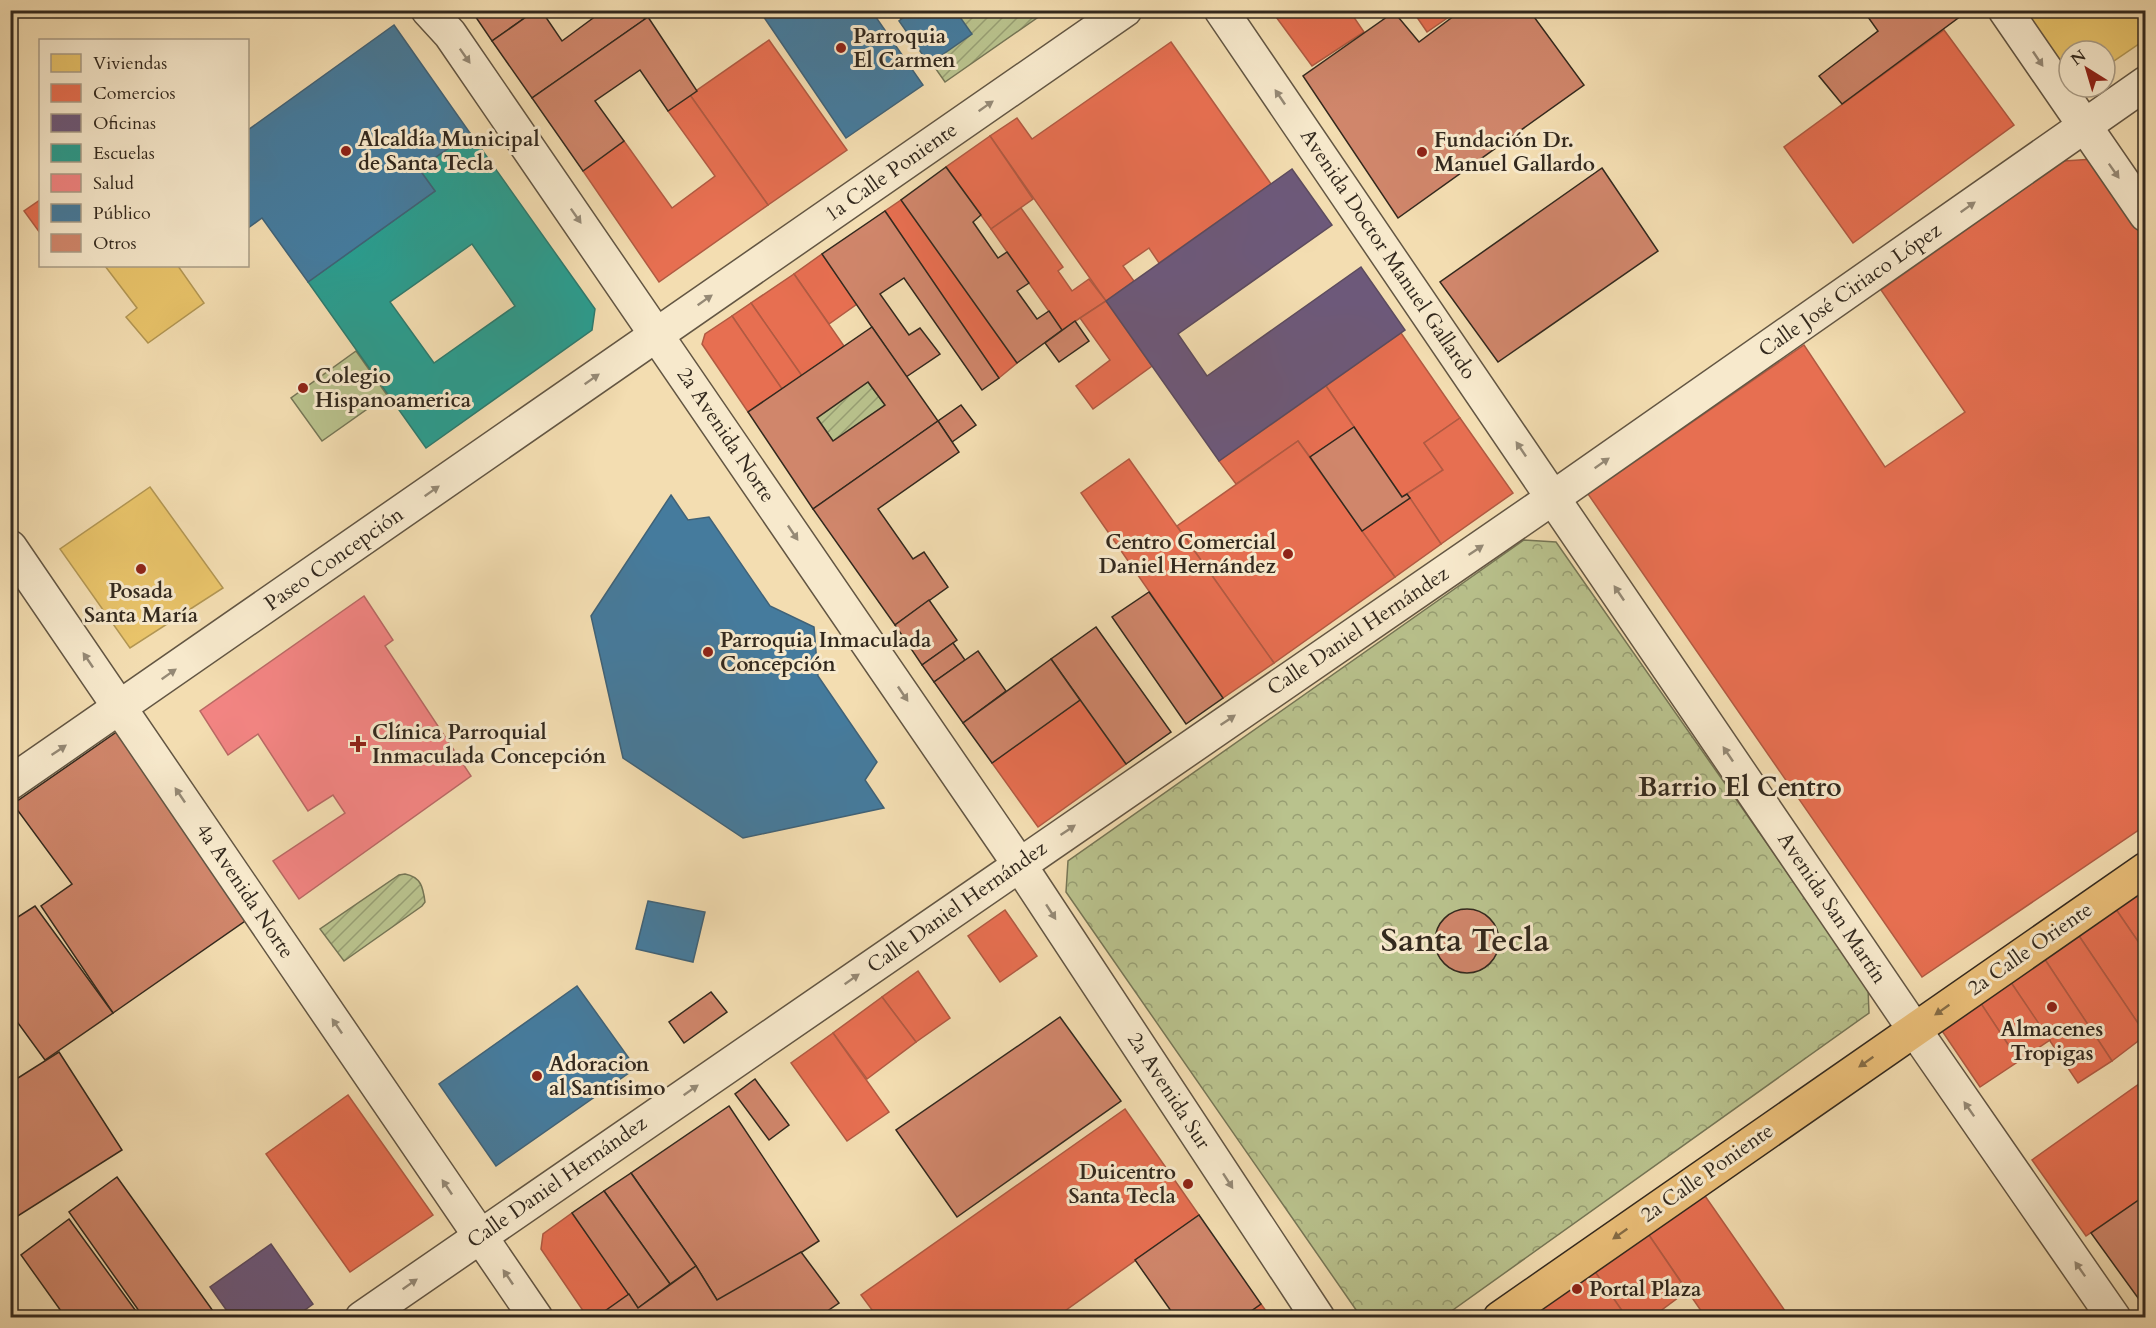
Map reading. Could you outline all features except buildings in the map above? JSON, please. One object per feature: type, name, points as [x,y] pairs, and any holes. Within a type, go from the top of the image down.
[{"type":"main road","name":"2a Calle Oriente","points":[[1914,1029],[2145,869]]},
{"type":"main road","name":"2a Calle Poniente","points":[[1500,1317],[1914,1029]]},
{"type":"street","name":"2a Avenida Norte","points":[[428,10],[450,34],[1019,864]]},
{"type":"street","name":"1a Calle Poniente","points":[[657,334],[1125,10]]},
{"type":"street","name":"Avenida Doctor Manuel Gallardo","points":[[1221,10],[1554,497]]},
{"type":"street","points":[[2005,10],[2145,215]]},
{"type":"street","name":"Calle José Ciriaco López","points":[[1554,497],[2145,83]]},
{"type":"street","name":"Paseo Concepción","points":[[10,783],[657,334]]},
{"type":"street","name":"Calle Daniel Hernández","points":[[362,1317],[1554,497]]},
{"type":"street","name":"Avenida San Martín","points":[[1554,497],[1914,1029],[2114,1317]]},
{"type":"street","name":"4a Avenida Norte","points":[[10,547],[536,1317]]},
{"type":"street","name":"2a Avenida Sur","points":[[1019,864],[1318,1317]]},
{"type":"green space","points":[[955,11],[1047,11],[945,82],[931,62]]},
{"type":"green space","points":[[356,351],[387,395],[322,441],[291,398]]},
{"type":"green space","points":[[868,382],[885,405],[833,441],[817,418]]},
{"type":"green space","points":[[1524,540],[1556,542],[1868,988],[1869,1013],[1443,1317],[1361,1317],[1066,892],[1068,861]]},
{"type":"green space","points":[[405,874],[418,880],[425,902],[344,961],[320,929],[399,875]]},
{"type":"place","name":"Parroquia El Carmen","points":[[841,48]]},
{"type":"place","name":"Alcaldía Municipal de Santa Tecla","points":[[346,151]]},
{"type":"place","name":"Fundación Dr. Manuel Gallardo","points":[[1422,152]]},
{"type":"place","name":"Colegio Hispanoamerica","points":[[303,388]]},
{"type":"place","name":"Centro Comercial Daniel Hernández","points":[[1288,554]]},
{"type":"place","name":"Posada Santa María","points":[[141,569]]},
{"type":"place","name":"Parroquia Inmaculada Concepción","points":[[708,652]]},
{"type":"place","name":"Clínica Parroquial Inmaculada Concepción","points":[[358,744]]},
{"type":"place","name":"Almacenes Tropigas","points":[[2052,1007]]},
{"type":"place","name":"Adoracion al Santisimo","points":[[537,1076]]},
{"type":"place","name":"Duicentro Santa Tecla","points":[[1188,1184]]},
{"type":"place","name":"Portal Plaza","points":[[1577,1289]]},
{"type":"district","name":"Barrio El Centro","points":[[1740,787]]},
{"type":"district","name":"Santa Tecla","points":[[1465,940]]}]
